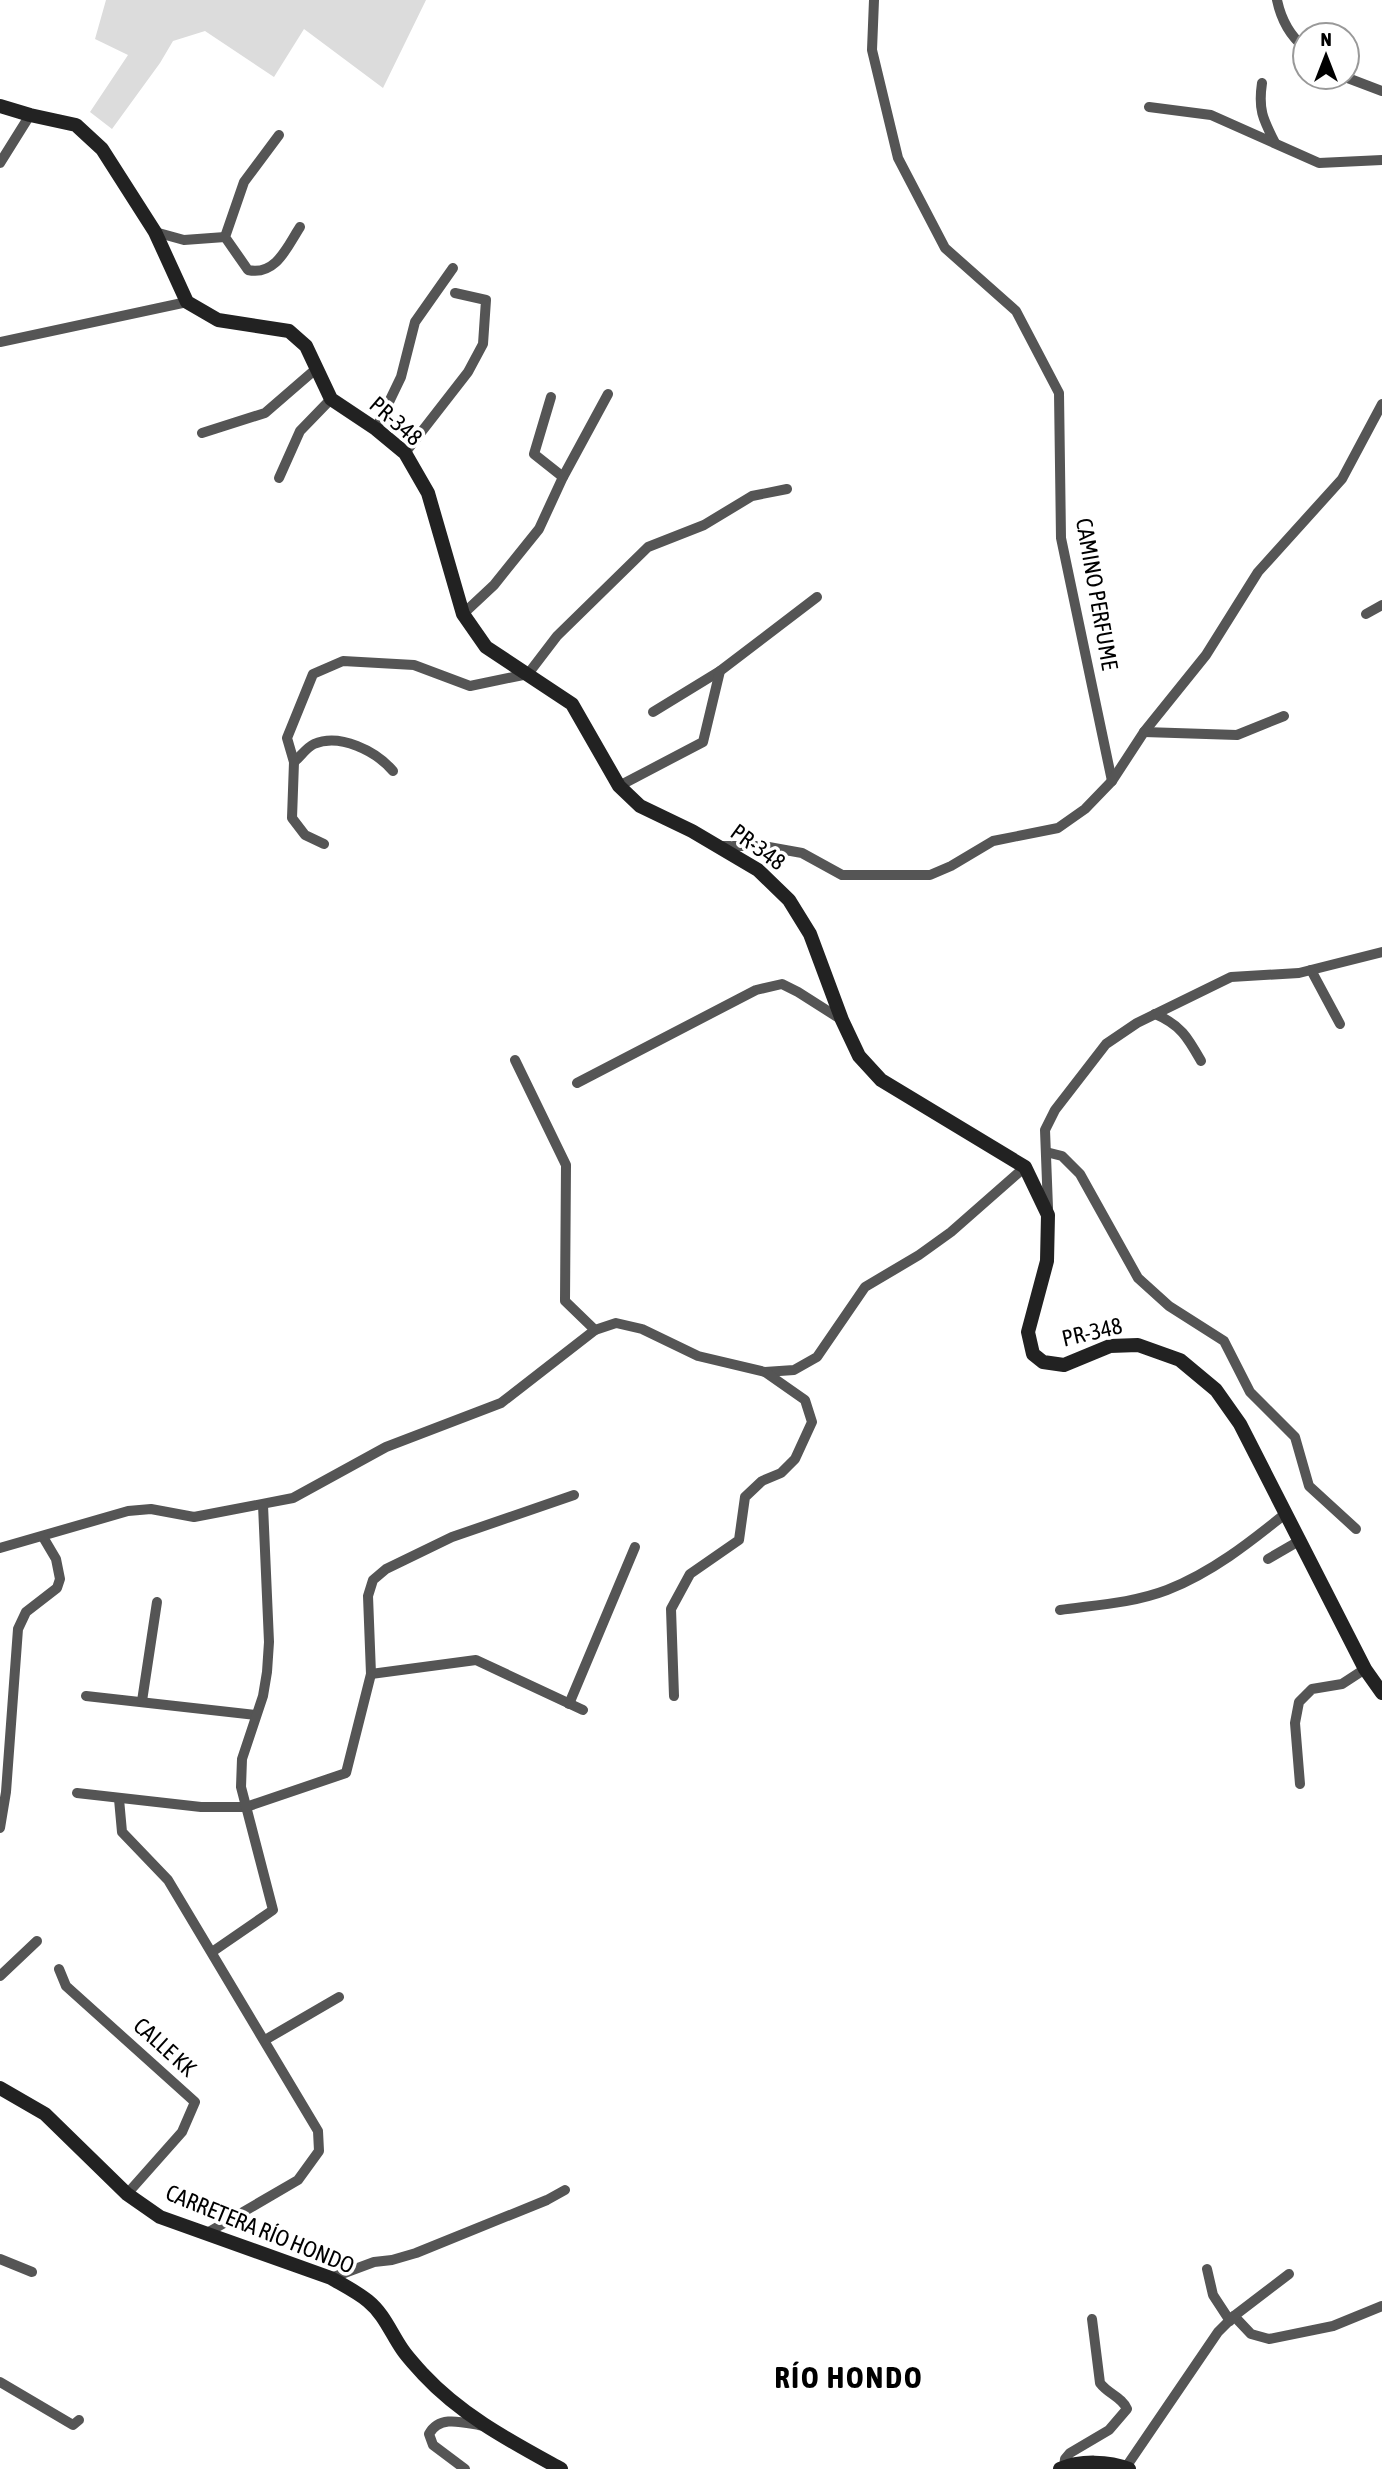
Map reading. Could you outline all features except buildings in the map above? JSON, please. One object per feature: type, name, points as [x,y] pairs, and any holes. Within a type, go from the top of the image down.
[{"type":"street","name":"CAMINO PERFUME","points":[[874,0],[872,50],[898,158],[945,248],[1016,311],[1059,393],[1061,538],[1112,781]]},
{"type":"street","points":[[1277,0],[1281,15],[1291,32]]},
{"type":"street","points":[[1262,83],[1261,116],[1275,143]]},
{"type":"street","points":[[1361,83],[1382,91]]},
{"type":"street","points":[[0,106],[76,125],[102,149],[155,232],[187,302],[218,320],[289,331],[306,346],[331,399],[300,431],[279,478]]},
{"type":"street","points":[[1149,107],[1211,115],[1319,163],[1382,160]]},
{"type":"street","points":[[0,163],[30,115]]},
{"type":"street","points":[[225,237],[244,182],[279,135]]},
{"type":"street","points":[[225,237],[248,270],[259,272],[275,265],[300,227]]},
{"type":"street","points":[[155,232],[184,240],[225,237]]},
{"type":"street","points":[[376,429],[401,377],[415,322],[453,268]]},
{"type":"street","points":[[405,453],[468,372],[483,344],[486,300],[455,293]]},
{"type":"street","points":[[0,342],[187,302]]},
{"type":"street","points":[[202,433],[265,414],[317,368]]},
{"type":"street","points":[[463,614],[494,585],[539,529],[562,477],[608,394]]},
{"type":"street","points":[[551,397],[534,454],[562,477]]},
{"type":"street","name":"PR-348","points":[[331,399],[376,429],[405,453],[428,493],[463,614],[486,647],[572,704],[619,786],[640,806],[719,846],[758,870],[789,900],[810,934],[842,1020],[859,1056],[881,1080],[1025,1167],[1048,1216],[1047,1261],[1028,1332],[1033,1354],[1043,1362],[1064,1365],[1110,1346],[1138,1345],[1180,1360],[1216,1390],[1240,1424],[1365,1669],[1382,1693]]},
{"type":"street","points":[[719,846],[763,846],[802,853],[842,875],[930,875],[993,841],[1058,828],[1085,809],[1112,781],[1144,732],[1206,654],[1258,572],[1342,480],[1382,404]]},
{"type":"street","points":[[324,844],[305,835],[292,818],[294,762],[287,738],[313,674],[343,661],[414,665],[470,686],[528,674],[557,636],[649,547],[704,525],[752,496],[788,489]]},
{"type":"street","points":[[653,712],[720,671],[817,597]]},
{"type":"street","points":[[1366,614],[1382,605]]},
{"type":"street","points":[[619,786],[704,742],[720,671]]},
{"type":"street","points":[[1144,732],[1237,735],[1276,716]]},
{"type":"street","points":[[294,762],[313,744],[337,739],[361,748],[385,762],[393,771]]},
{"type":"street","points":[[1048,1216],[1045,1130],[1055,1110],[1106,1044],[1155,1014],[1231,977],[1299,973],[1382,952]]},
{"type":"street","points":[[1311,970],[1340,1024]]},
{"type":"street","points":[[577,1083],[756,990],[782,984],[842,1020]]},
{"type":"street","points":[[1155,1014],[1170,1021],[1187,1036],[1201,1061]]},
{"type":"street","points":[[515,1060],[566,1165],[565,1301],[595,1330]]},
{"type":"street","points":[[1046,1152],[1062,1156],[1080,1174],[1138,1278],[1169,1306],[1224,1341],[1250,1392],[1295,1437],[1309,1486],[1356,1529]]},
{"type":"street","points":[[0,1548],[128,1511],[151,1509],[194,1517],[293,1498],[386,1447],[501,1403],[595,1330],[616,1323],[642,1329],[698,1356],[765,1372],[794,1370],[817,1357],[865,1287],[919,1255],[951,1232],[1025,1167]]},
{"type":"street","points":[[674,1696],[671,1609],[690,1574],[738,1540],[745,1497],[762,1481],[780,1473],[795,1459],[812,1422],[805,1400],[765,1372]]},
{"type":"street","points":[[77,1793],[201,1807],[246,1807],[346,1773],[371,1674],[368,1596],[373,1580],[386,1569],[452,1536],[575,1496]]},
{"type":"street","points":[[212,1952],[273,1910],[241,1787],[242,1759],[263,1696],[269,1642],[262,1504]]},
{"type":"street","points":[[1060,1610],[1138,1599],[1168,1590],[1233,1556],[1285,1514]]},
{"type":"street","points":[[0,1828],[6,1792],[18,1629],[26,1612],[57,1588],[60,1579],[56,1559],[43,1537]]},
{"type":"street","points":[[1268,1559],[1299,1541]]},
{"type":"street","points":[[569,1704],[635,1547]]},
{"type":"street","points":[[142,1701],[157,1602]]},
{"type":"street","points":[[371,1674],[476,1660],[583,1710]]},
{"type":"street","points":[[1300,1784],[1295,1723],[1299,1702],[1312,1689],[1342,1685],[1365,1669]]},
{"type":"street","points":[[86,1696],[256,1715]]},
{"type":"street","points":[[119,1799],[122,1832],[168,1880],[318,2130],[319,2151],[298,2180],[213,2236]]},
{"type":"street","points":[[0,1976],[37,1941]]},
{"type":"street","name":"CALLE KK","points":[[59,1969],[66,1986],[195,2102],[182,2132],[127,2194]]},
{"type":"street","points":[[265,2040],[339,1997]]},
{"type":"street","name":"CARRETERA RÍO HONDO","points":[[0,2088],[44,2113],[127,2194],[160,2217],[331,2278],[369,2301],[424,2375],[484,2426],[561,2469]]},
{"type":"street","points":[[331,2278],[374,2262],[416,2253],[547,2200],[565,2190]]},
{"type":"street","points":[[0,2259],[32,2272]]},
{"type":"street","points":[[1207,2269],[1213,2295],[1232,2318],[1251,2334],[1269,2339],[1333,2326],[1382,2306]]},
{"type":"street","points":[[1093,2319],[1100,2383],[1125,2404],[1127,2409],[1109,2430],[1070,2453],[1062,2468],[1108,2463],[1127,2468],[1208,2346],[1232,2318],[1289,2274]]},
{"type":"street","points":[[0,2382],[73,2425],[79,2420]]},
{"type":"street","points":[[465,2469],[433,2445],[429,2434],[439,2422],[484,2426]]},
{"type":"shaded area","points":[[106,0],[426,0],[383,88],[304,29],[274,77],[205,31],[173,41],[112,129],[90,112],[128,55],[95,39]]},
{"type":"district","name":"RÍO HONDO","points":[[849,2377]]}]
